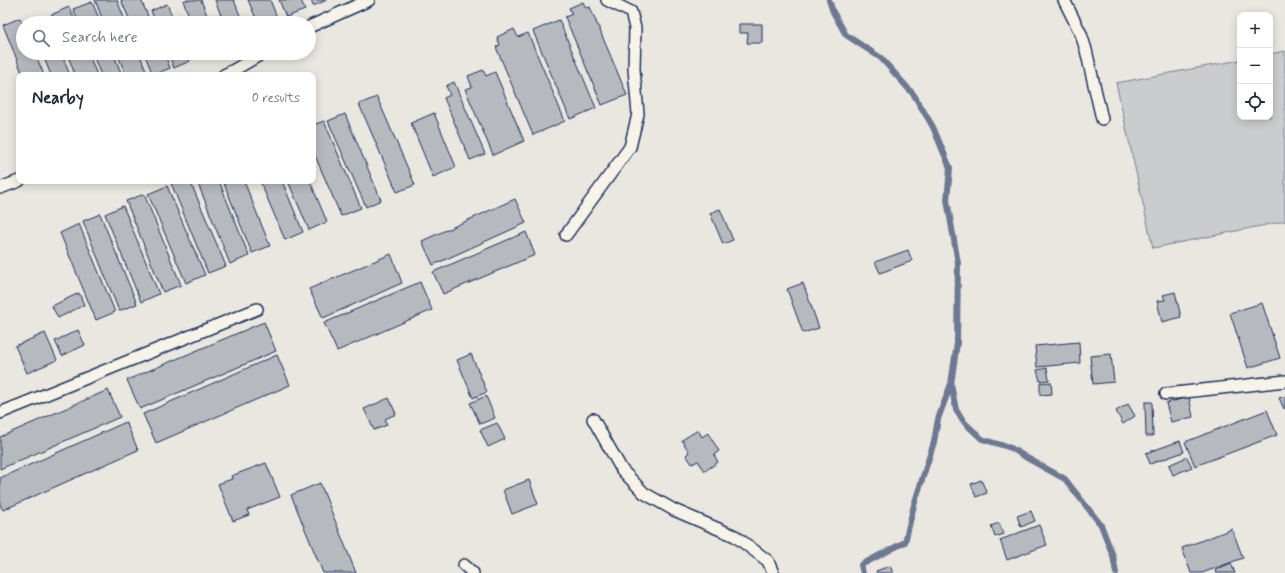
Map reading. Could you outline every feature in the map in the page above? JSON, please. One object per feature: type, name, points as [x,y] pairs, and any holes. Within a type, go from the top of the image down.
[{"type":"lane","points":[[316,24],[369,0]]},
{"type":"lane","points":[[566,235],[630,147],[638,114],[634,69],[635,28],[631,12],[607,0]]},
{"type":"lane","points":[[1064,0],[1086,50],[1102,119]]},
{"type":"lane","points":[[230,72],[251,60]]},
{"type":"lane","points":[[0,188],[16,181]]},
{"type":"lane","points":[[0,413],[257,308]]},
{"type":"lane","points":[[1166,394],[1285,381]]},
{"type":"lane","points":[[593,419],[622,470],[644,493],[674,510],[735,536],[768,561],[773,573]]},
{"type":"lane","points":[[464,565],[473,573]]},
{"type":"shaded area","points":[[1285,51],[1285,221],[1153,248],[1116,83],[1237,61],[1237,120],[1273,120],[1273,53]]},
{"type":"building","points":[[95,0],[117,0],[123,16],[101,16]]},
{"type":"building","points":[[121,0],[141,0],[148,16],[128,16]]},
{"type":"building","points":[[201,0],[207,16],[189,16],[183,1]]},
{"type":"building","points":[[215,0],[234,0],[240,16],[221,16]]},
{"type":"building","points":[[248,0],[270,0],[276,16],[255,16]]},
{"type":"building","points":[[279,0],[301,0],[305,10],[286,16]]},
{"type":"building","points":[[311,0],[327,0],[313,6]]},
{"type":"building","points":[[92,2],[98,16],[76,16],[73,9]]},
{"type":"building","points":[[583,2],[586,8],[590,7],[627,95],[602,105],[565,17],[572,14],[569,8]]},
{"type":"building","points":[[167,4],[172,16],[153,16],[151,11]]},
{"type":"building","points":[[69,7],[73,16],[51,16]]},
{"type":"building","points":[[16,20],[16,58],[3,25]]},
{"type":"building","points":[[559,20],[596,108],[570,119],[533,31]]},
{"type":"building","points":[[739,24],[762,24],[762,43],[747,43],[748,33],[739,33]]},
{"type":"building","points":[[514,29],[518,37],[528,33],[565,121],[533,135],[496,47],[500,45],[497,37]]},
{"type":"building","points":[[17,60],[38,60],[43,72],[22,72]]},
{"type":"building","points":[[45,60],[64,60],[69,72],[50,72]]},
{"type":"building","points":[[70,60],[91,60],[96,72],[74,72]]},
{"type":"building","points":[[95,60],[116,60],[121,72],[100,72]]},
{"type":"building","points":[[120,60],[142,60],[147,72],[125,72]]},
{"type":"building","points":[[147,60],[167,60],[170,68],[160,72],[152,72]]},
{"type":"building","points":[[171,60],[190,60],[190,61],[174,68]]},
{"type":"building","points":[[483,70],[486,76],[495,72],[524,141],[493,155],[465,89],[472,87],[468,76]]},
{"type":"building","points":[[454,82],[485,154],[470,160],[444,98],[450,95],[446,86]]},
{"type":"building","points":[[377,97],[415,185],[397,192],[359,104]]},
{"type":"building","points":[[434,113],[456,167],[433,177],[411,123]]},
{"type":"building","points":[[345,114],[381,200],[366,207],[328,121]]},
{"type":"building","points":[[324,121],[361,208],[341,216],[316,158],[316,124]]},
{"type":"building","points":[[171,184],[191,184],[226,266],[208,273]]},
{"type":"building","points":[[198,184],[220,184],[249,256],[230,264]]},
{"type":"building","points":[[224,184],[245,184],[270,246],[252,253]]},
{"type":"building","points":[[261,184],[283,184],[303,232],[285,240]]},
{"type":"building","points":[[289,184],[311,184],[327,222],[309,230]]},
{"type":"building","points":[[167,186],[205,275],[186,283],[148,194]]},
{"type":"building","points":[[144,194],[181,285],[163,292],[126,201]]},
{"type":"building","points":[[515,199],[526,223],[433,265],[422,241]]},
{"type":"building","points":[[123,206],[159,294],[141,302],[105,214]]},
{"type":"building","points":[[720,209],[733,240],[723,244],[710,213]]},
{"type":"building","points":[[100,214],[137,304],[119,311],[83,221]]},
{"type":"building","points":[[79,224],[115,312],[96,320],[60,233]]},
{"type":"building","points":[[526,232],[535,255],[443,294],[433,272]]},
{"type":"building","points":[[908,250],[912,261],[880,273],[875,262]]},
{"type":"building","points":[[391,254],[402,283],[323,318],[309,289]]},
{"type":"building","points":[[420,282],[432,310],[337,351],[324,323]]},
{"type":"building","points":[[803,283],[819,328],[803,333],[787,289]]},
{"type":"building","points":[[1175,292],[1181,317],[1162,322],[1157,301],[1165,300],[1163,295]]},
{"type":"building","points":[[79,293],[84,305],[58,318],[52,306]]},
{"type":"building","points":[[1262,303],[1280,358],[1248,368],[1230,313]]},
{"type":"building","points":[[264,322],[276,351],[140,409],[127,380]]},
{"type":"building","points":[[78,330],[85,345],[62,356],[55,341]]},
{"type":"building","points":[[45,333],[57,360],[27,373],[15,346]]},
{"type":"building","points":[[1079,342],[1080,363],[1037,367],[1035,346]]},
{"type":"building","points":[[471,354],[487,392],[473,398],[457,360]]},
{"type":"building","points":[[1111,354],[1114,382],[1093,384],[1090,356]]},
{"type":"building","points":[[277,355],[290,385],[156,443],[143,414]]},
{"type":"building","points":[[1047,368],[1049,380],[1040,381],[1037,370]]},
{"type":"building","points":[[1051,382],[1052,394],[1040,395],[1040,383]]},
{"type":"building","points":[[108,390],[120,417],[0,469],[0,437]]},
{"type":"building","points":[[486,396],[495,418],[480,424],[470,403]]},
{"type":"building","points":[[1285,396],[1285,408],[1284,409],[1279,398]]},
{"type":"building","points":[[1189,397],[1193,417],[1171,422],[1166,403]]},
{"type":"building","points":[[389,398],[396,414],[385,419],[387,425],[374,430],[364,409]]},
{"type":"building","points":[[1145,402],[1152,402],[1153,436],[1146,436]]},
{"type":"building","points":[[1128,404],[1135,416],[1123,424],[1116,411]]},
{"type":"building","points":[[1267,410],[1277,435],[1195,466],[1185,442]]},
{"type":"building","points":[[126,422],[138,450],[3,510],[0,505],[0,478]]},
{"type":"building","points":[[497,423],[505,439],[488,447],[480,430]]},
{"type":"building","points":[[698,430],[702,437],[708,433],[719,451],[714,455],[718,462],[705,471],[698,461],[692,464],[686,455],[689,452],[682,440]]},
{"type":"building","points":[[1180,441],[1184,452],[1150,464],[1146,453]]},
{"type":"building","points":[[1187,457],[1192,467],[1173,475],[1169,465]]},
{"type":"building","points":[[266,463],[280,497],[247,510],[249,515],[233,521],[218,484],[232,479],[231,476]]},
{"type":"building","points":[[529,480],[538,504],[512,514],[503,490]]},
{"type":"building","points":[[981,480],[987,493],[976,497],[971,484]]},
{"type":"building","points":[[320,483],[356,573],[323,573],[291,495]]},
{"type":"building","points":[[1031,511],[1035,521],[1021,527],[1017,516]]},
{"type":"building","points":[[999,523],[1004,534],[995,537],[991,526]]},
{"type":"building","points":[[1039,525],[1047,545],[1007,560],[1000,540]]},
{"type":"building","points":[[1232,529],[1243,558],[1202,573],[1191,573],[1182,548]]},
{"type":"building","points":[[1231,563],[1235,573],[1216,573],[1215,570]]},
{"type":"building","points":[[890,566],[893,573],[877,573],[876,571]]},
{"type":"waterway","points":[[829,0],[833,12],[846,35],[881,58],[914,95],[933,127],[950,168],[947,200],[958,263],[957,343],[951,384],[956,410],[965,423],[982,439],[1011,448],[1065,479],[1101,525],[1113,556],[1116,573]]},
{"type":"waterway","points":[[863,573],[861,565],[905,542],[914,505],[934,442],[938,419],[951,384]]}]
